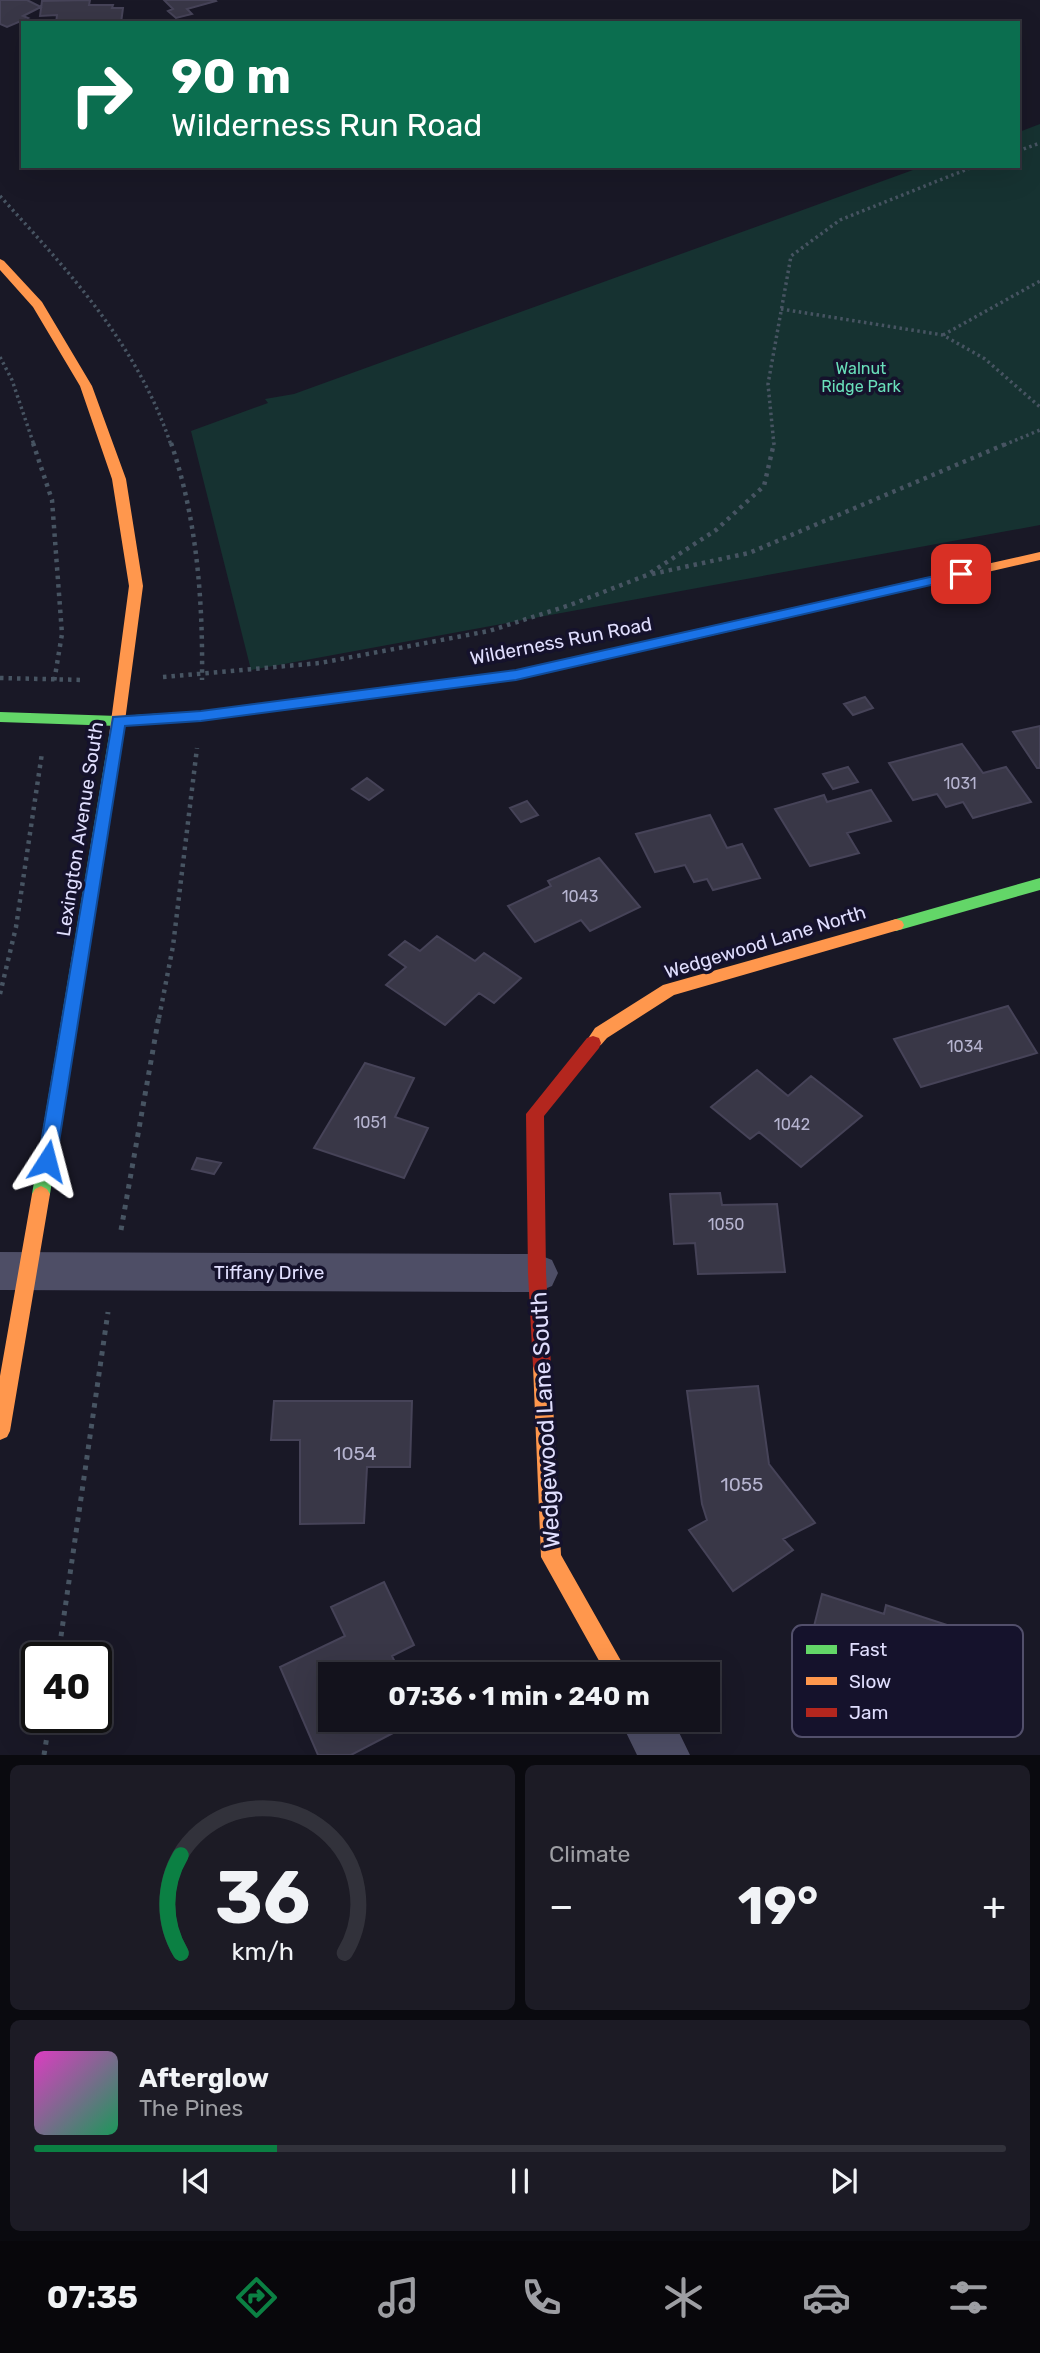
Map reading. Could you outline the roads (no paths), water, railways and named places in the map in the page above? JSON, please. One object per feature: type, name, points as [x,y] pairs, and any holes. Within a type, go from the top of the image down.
[{"type":"street","name":"Lexington Avenue South","points":[[0,262],[38,304],[86,386],[119,479],[136,586],[118,721],[15,1271],[0,1431]]},
{"type":"street","name":"Wilderness Run Road","points":[[0,717],[118,721],[201,716],[516,675],[1040,556]]},
{"type":"street","name":"Wedgewood Lane North","points":[[537,1273],[535,1114],[601,1033],[668,990],[1040,884]]},
{"type":"street","name":"Tiffany Drive","points":[[15,1271],[537,1273]]},
{"type":"street","name":"Wedgewood Lane South","points":[[537,1273],[551,1557],[612,1662]]},
{"type":"street","points":[[652,1732],[665,1755]]},
{"type":"park label","name":"Walnut Ridge Park","points":[[861,377]]}]
